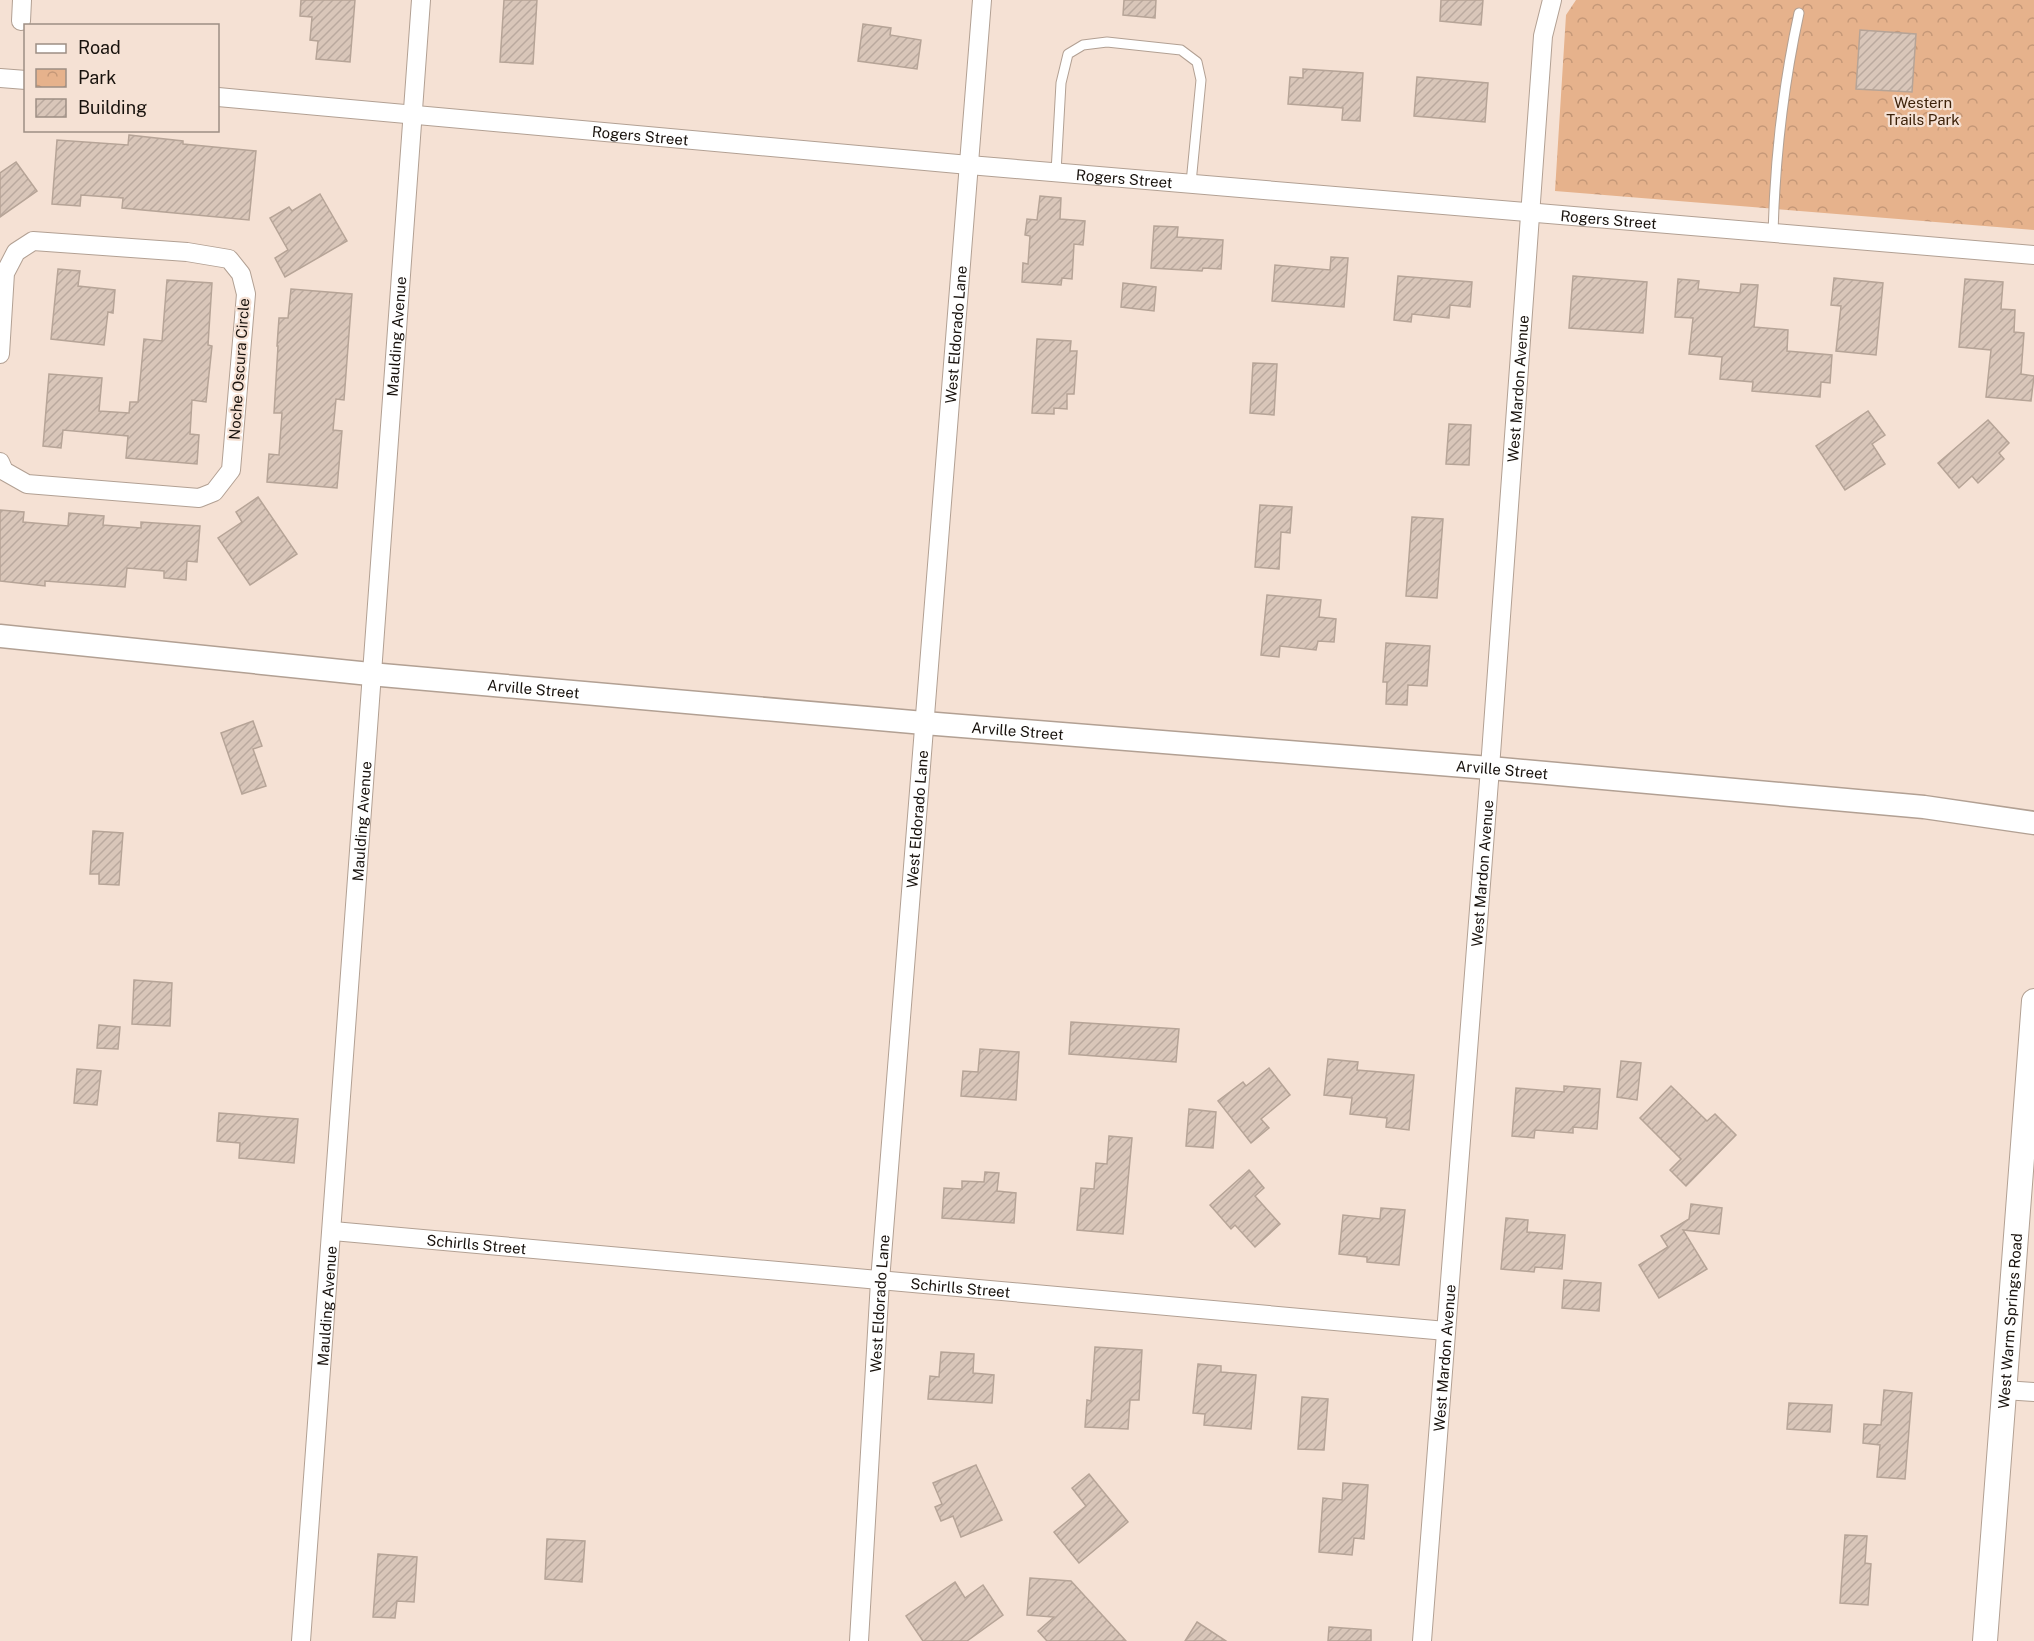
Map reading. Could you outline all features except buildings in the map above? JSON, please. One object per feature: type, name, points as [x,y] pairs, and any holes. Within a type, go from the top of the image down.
[{"type":"main road","name":"West Warm Springs Road","points":[[1985,1641],[2032,1065],[2034,1001]]},
{"type":"street","points":[[21,21],[22,0]]},
{"type":"street","name":"Maulding Avenue","points":[[301,1641],[333,1231],[361,839],[370,674],[421,0]]},
{"type":"street","name":"West Eldorado Lane","points":[[859,1641],[880,1281],[982,0]]},
{"type":"street","name":"West Mardon Avenue","points":[[1422,1641],[1490,768],[1543,36],[1552,0]]},
{"type":"street","points":[[0,78],[24,80]]},
{"type":"street","name":"Rogers Street","points":[[219,97],[969,165],[2034,255]]},
{"type":"street","name":"Noche Oscura Circle","points":[[0,354],[5,273],[16,252],[33,242],[188,252],[230,259],[241,274],[246,294],[231,470],[214,492],[199,498],[27,484],[4,471],[0,462]]},
{"type":"street","name":"Arville Street","points":[[0,636],[370,674],[924,723],[1490,768],[1924,807],[2034,823]]},
{"type":"street","name":"Schirlls Street","points":[[333,1231],[1446,1331]]},
{"type":"street","points":[[2004,1390],[2034,1392]]},
{"type":"lane","points":[[1773,233],[1778,138],[1789,59],[1799,13]]},
{"type":"lane","points":[[1056,172],[1061,83],[1068,54],[1083,45],[1107,42],[1182,50],[1197,62],[1201,80],[1191,183]]},
{"type":"green space","name":"Western Trails Park","points":[[1576,0],[2034,0],[2034,230],[1555,191],[1566,15]]}]
